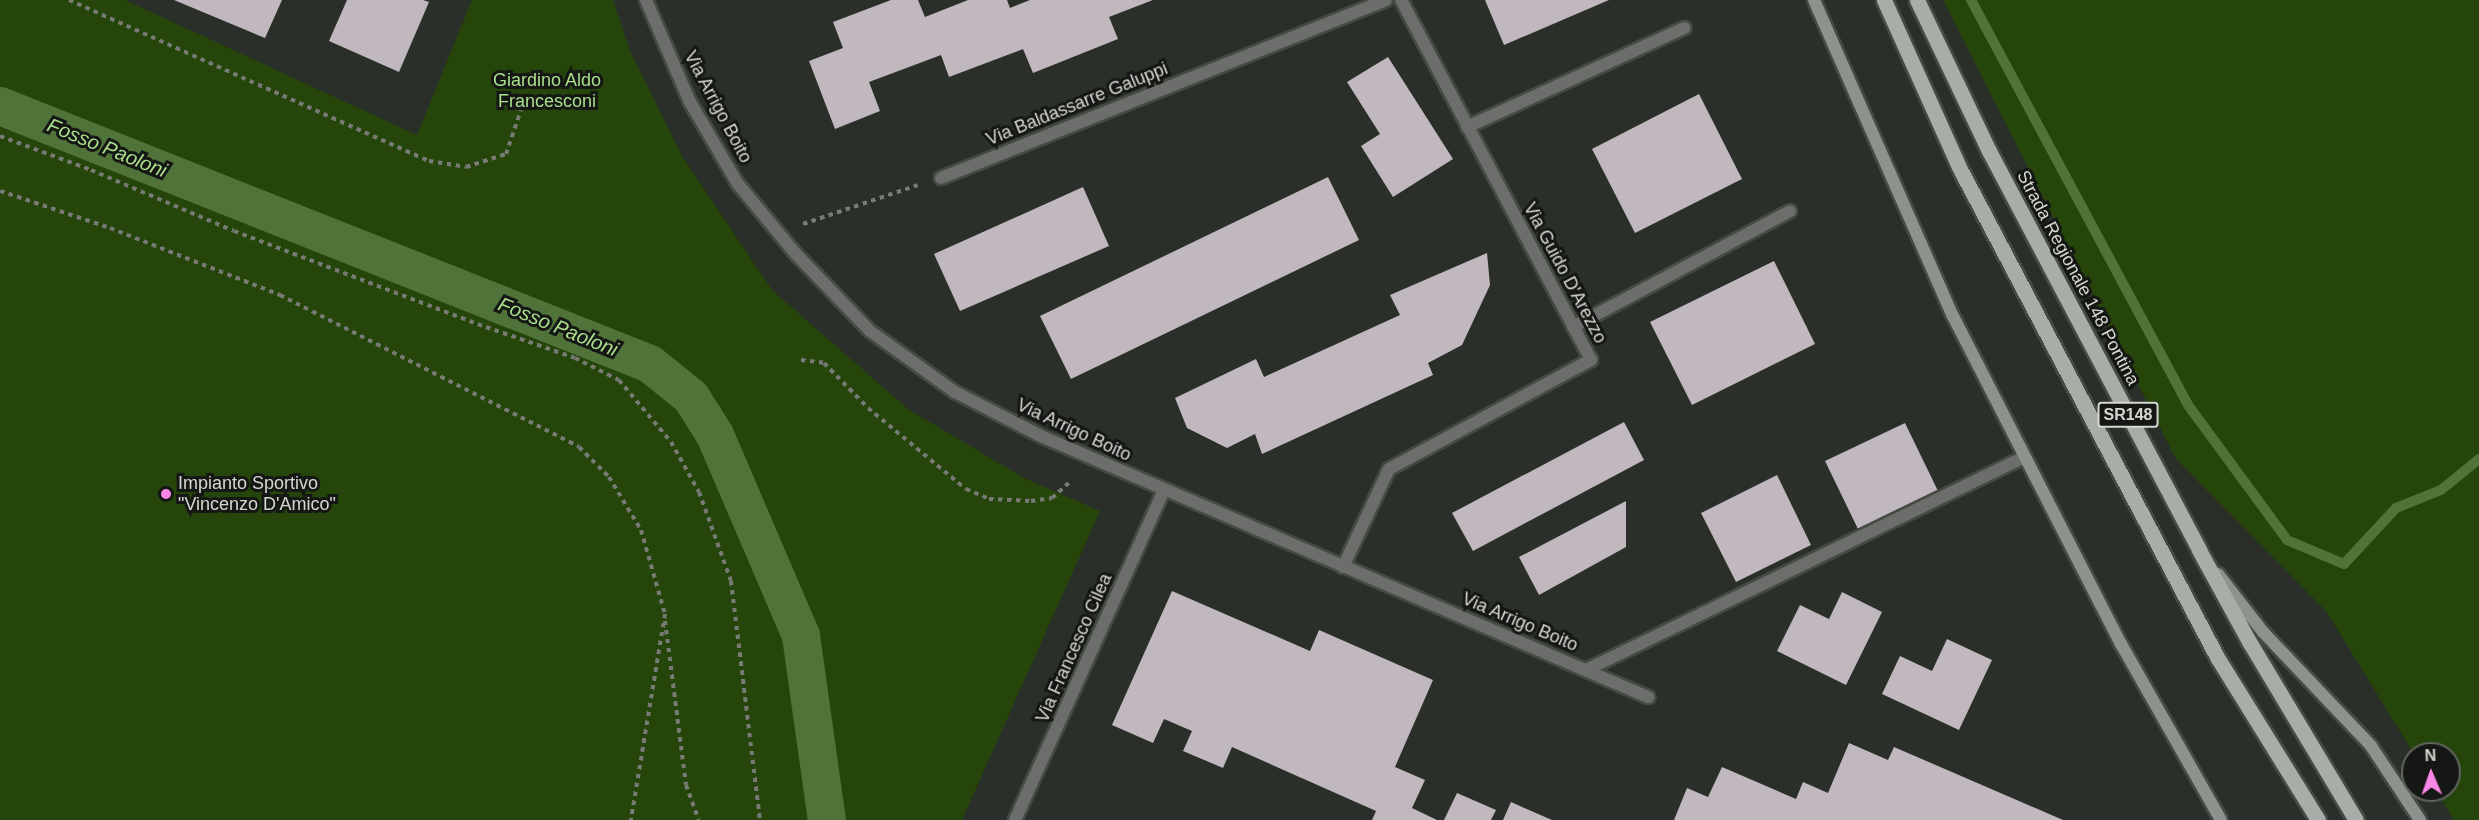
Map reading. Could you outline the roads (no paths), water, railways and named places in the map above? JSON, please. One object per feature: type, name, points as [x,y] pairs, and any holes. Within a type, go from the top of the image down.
[{"type":"main road","name":"SR148","points":[[1884,0],[1959,167],[2206,636],[2318,820]]},
{"type":"main road","name":"Strada Regionale 148 Pontina","points":[[1917,0],[1989,151],[2199,550],[2250,643],[2356,820]]},
{"type":"street","name":"Via Arrigo Boito","points":[[646,0],[690,102],[738,183],[778,232],[870,331],[955,392],[1043,437],[1648,697]]},
{"type":"street","name":"Via Baldassarre Galuppi","points":[[941,178],[1386,0]]},
{"type":"street","name":"Via Guido D'Arezzo","points":[[1343,567],[1389,469],[1592,360],[1401,0]]},
{"type":"street","points":[[1814,0],[1953,316],[2121,645],[2221,820]]},
{"type":"street","points":[[1467,127],[1684,28]]},
{"type":"street","points":[[1573,327],[1790,211]]},
{"type":"street","points":[[1586,670],[2025,457]]},
{"type":"street","name":"Via Francesco Cilea","points":[[1015,820],[1164,490]]},
{"type":"street","points":[[2199,550],[2264,632],[2371,746],[2420,820]]},
{"type":"waterway","points":[[1971,0],[2188,405],[2287,540],[2344,564],[2396,508],[2441,490],[2479,459]]},
{"type":"waterway","name":"Fosso Paoloni","points":[[0,106],[650,364],[691,397],[715,435],[801,636],[827,820]]},
{"type":"place","name":"Impianto Sportivo \"Vincenzo D'Amico\"","points":[[166,494]]},
{"type":"park label","name":"Giardino Aldo Francesconi","points":[[547,91]]}]
